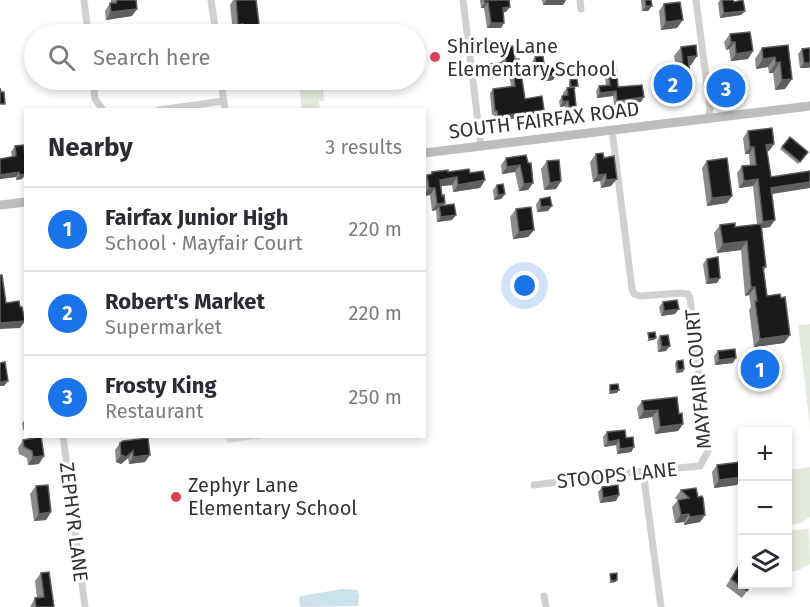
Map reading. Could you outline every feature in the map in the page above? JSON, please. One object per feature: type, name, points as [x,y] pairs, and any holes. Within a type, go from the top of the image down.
[{"type":"street","points":[[84,0],[87,24]]},
{"type":"street","points":[[211,0],[215,24]]},
{"type":"street","points":[[463,0],[481,146]]},
{"type":"street","points":[[580,0],[581,9]]},
{"type":"street","points":[[696,0],[710,108],[709,117]]},
{"type":"street","points":[[94,90],[95,99],[102,108]]},
{"type":"street","points":[[222,90],[225,108]]},
{"type":"street","points":[[173,108],[224,101]]},
{"type":"street","name":"SOUTH FAIRFAX ROAD","points":[[426,153],[810,106]]},
{"type":"street","name":"MAYFAIR COURT","points":[[612,130],[634,294],[640,297],[681,293],[688,294],[690,298],[708,443],[708,451],[700,466]]},
{"type":"street","points":[[0,205],[24,202]]},
{"type":"street","name":"ZEPHYR LANE","points":[[63,438],[85,607]]},
{"type":"street","name":"STOOPS LANE","points":[[534,485],[700,466]]},
{"type":"street","points":[[644,471],[661,607]]},
{"type":"street","points":[[544,596],[546,607]]},
{"type":"shaded area","points":[[300,90],[323,90],[324,101],[319,101],[320,108],[302,108]]},
{"type":"shaded area","points":[[810,324],[810,426],[798,325]]},
{"type":"shaded area","points":[[226,438],[262,438],[227,443]]},
{"type":"shaded area","points":[[810,467],[810,517],[801,523],[792,524],[792,481],[792,469]]},
{"type":"shaded area","points":[[809,529],[810,564],[792,572],[792,535],[792,531]]},
{"type":"water","points":[[342,589],[357,590],[358,606],[300,607],[299,598],[301,596]]},
{"type":"building","points":[[117,0],[136,0],[137,9],[111,12],[110,3],[116,3]]},
{"type":"building","points":[[236,0],[256,0],[259,24],[238,24]]},
{"type":"building","points":[[484,0],[509,0],[510,7],[503,8],[504,23],[491,23],[488,2],[485,3]]},
{"type":"building","points":[[645,0],[651,0],[652,6],[646,6]]},
{"type":"building","points":[[722,0],[733,0],[734,2],[743,0],[745,11],[724,13]]},
{"type":"building","points":[[680,2],[683,20],[666,22],[664,4]]},
{"type":"building","points":[[750,32],[753,51],[736,54],[735,42],[731,42],[730,34]]},
{"type":"building","points":[[696,45],[697,56],[688,57],[691,84],[694,86],[690,91],[687,89],[671,91],[668,67],[683,65],[681,47]]},
{"type":"building","points":[[788,45],[792,79],[782,80],[780,62],[776,63],[775,57],[763,59],[762,48]]},
{"type":"building","points":[[513,46],[515,59],[519,59],[525,99],[542,96],[544,110],[498,116],[495,111],[493,89],[515,86],[513,71],[492,74],[490,64],[506,62],[504,47]]},
{"type":"building","points":[[810,48],[810,63],[804,63],[802,49]]},
{"type":"building","points":[[543,56],[544,64],[536,65],[535,57]]},
{"type":"building","points":[[616,65],[618,87],[642,85],[644,97],[617,101],[616,91],[600,93],[599,86],[610,85],[608,66]]},
{"type":"building","points":[[556,67],[557,75],[546,77],[545,69]]},
{"type":"building","points":[[738,70],[740,84],[729,85],[727,71]]},
{"type":"building","points":[[577,79],[578,86],[571,87],[570,80]]},
{"type":"building","points":[[574,87],[576,106],[569,107],[568,101],[563,102],[562,96],[568,95],[567,88]]},
{"type":"building","points":[[0,88],[1,92],[4,92],[5,104],[0,104]]},
{"type":"building","points":[[772,128],[774,144],[766,145],[771,177],[810,171],[810,182],[771,188],[775,220],[763,222],[758,179],[744,181],[742,166],[756,165],[754,147],[750,147],[748,131]]},
{"type":"building","points":[[790,137],[808,152],[800,162],[782,147]]},
{"type":"building","points":[[24,145],[24,174],[20,175],[19,172],[0,175],[0,159],[16,156],[15,146]]},
{"type":"building","points":[[603,153],[604,158],[614,156],[617,179],[606,180],[606,174],[598,175],[596,154]]},
{"type":"building","points":[[526,155],[528,163],[531,163],[533,183],[524,184],[520,165],[507,167],[506,158]]},
{"type":"building","points":[[727,158],[732,196],[712,198],[707,161]]},
{"type":"building","points":[[559,160],[561,181],[550,183],[547,161]]},
{"type":"building","points":[[469,169],[470,173],[483,171],[485,180],[458,185],[457,177],[440,180],[445,203],[437,204],[435,188],[429,188],[427,175],[432,172]]},
{"type":"building","points":[[503,184],[505,194],[498,195],[497,185]]},
{"type":"building","points":[[550,197],[552,206],[541,207],[540,199]]},
{"type":"building","points":[[454,204],[456,215],[441,217],[439,206]]},
{"type":"building","points":[[531,207],[534,230],[519,232],[516,209]]},
{"type":"building","points":[[735,223],[735,227],[761,224],[767,296],[780,294],[781,298],[785,297],[790,335],[760,339],[755,287],[751,287],[747,241],[723,244],[720,225]]},
{"type":"building","points":[[718,257],[720,278],[709,279],[707,259]]},
{"type":"building","points":[[0,275],[2,275],[6,303],[19,301],[24,321],[0,323]]},
{"type":"building","points":[[677,300],[679,309],[664,311],[663,302]]},
{"type":"building","points":[[655,332],[656,338],[649,339],[648,333]]},
{"type":"building","points":[[668,335],[670,346],[662,347],[660,336]]},
{"type":"building","points":[[735,349],[736,358],[719,360],[718,351]]},
{"type":"building","points":[[683,360],[684,369],[678,370],[677,361]]},
{"type":"building","points":[[5,362],[8,381],[0,382],[0,363]]},
{"type":"building","points":[[618,384],[619,390],[610,391],[610,385]]},
{"type":"building","points":[[677,397],[683,424],[660,427],[658,410],[644,411],[642,401]]},
{"type":"building","points":[[625,430],[626,438],[633,437],[634,447],[620,449],[619,440],[608,442],[607,432]]},
{"type":"building","points":[[41,438],[44,456],[33,457],[32,451],[24,447],[23,440]]},
{"type":"building","points":[[148,438],[150,455],[133,457],[133,451],[126,457],[121,455],[120,443],[123,441]]},
{"type":"building","points":[[738,462],[738,478],[719,480],[717,465]]},
{"type":"building","points":[[48,485],[51,512],[39,514],[36,486]]},
{"type":"building","points":[[618,485],[619,495],[603,498],[602,487]]},
{"type":"building","points":[[696,488],[698,497],[703,498],[705,515],[690,517],[689,514],[681,515],[678,500],[689,498],[681,490]]},
{"type":"building","points":[[738,567],[738,584],[731,579]]},
{"type":"building","points":[[49,572],[54,607],[36,607],[35,598],[44,597],[41,573]]},
{"type":"building","points":[[617,573],[617,580],[611,581],[610,574]]},
{"type":"place","name":"Shirley Lane Elementary School","points":[[435,57]]},
{"type":"place","name":"Robert's Market","points":[[673,84]]},
{"type":"place","name":"Frosty King","points":[[726,88]]},
{"type":"place","name":"Fairfax Junior High","points":[[760,369]]},
{"type":"place","name":"Zephyr Lane Elementary School","points":[[176,497]]}]
